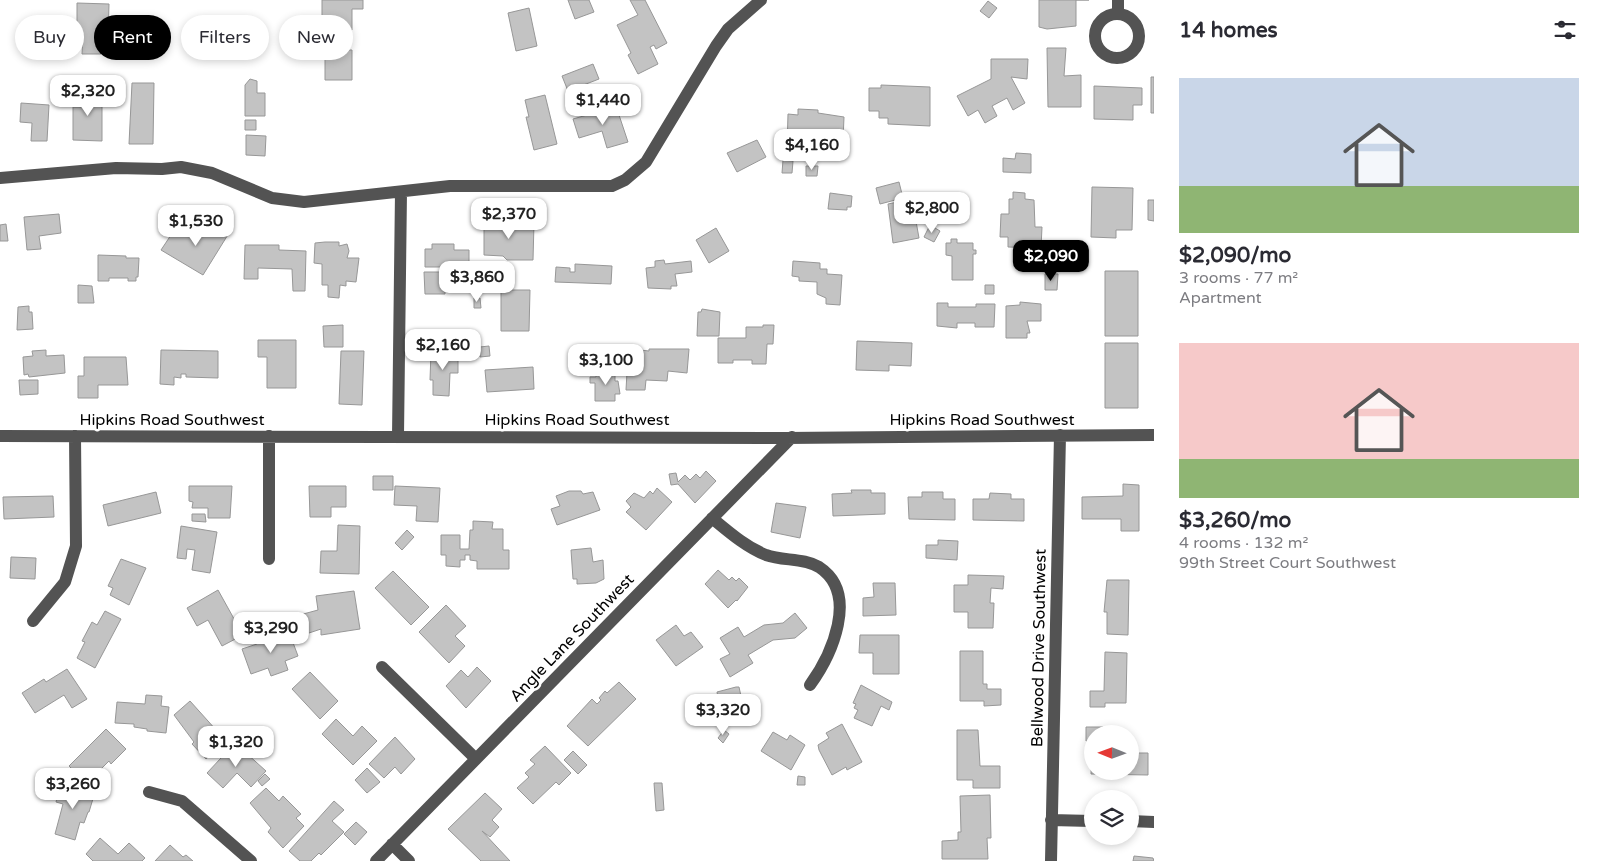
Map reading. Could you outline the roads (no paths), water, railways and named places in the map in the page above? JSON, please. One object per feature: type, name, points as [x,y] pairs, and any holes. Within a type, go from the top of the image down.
[{"type":"street","points":[[0,178],[116,168],[162,169],[181,167],[212,173],[272,198],[304,202],[450,186],[612,186],[625,180],[646,162],[692,83],[728,29],[761,0]]},
{"type":"street","points":[[1118,0],[1118,14]]},
{"type":"street","points":[[398,436],[402,192]]},
{"type":"street","name":"Hipkins Road Southwest","points":[[0,436],[792,438],[1060,435],[1154,436]]},
{"type":"street","name":"Bellwood Drive Southwest","points":[[1051,861],[1060,435]]},
{"type":"street","points":[[33,621],[65,582],[74,553],[75,436]]},
{"type":"street","points":[[269,436],[269,559]]},
{"type":"street","name":"Angle Lane Southwest","points":[[376,861],[792,438]]},
{"type":"street","points":[[712,518],[732,535],[768,555],[819,567],[835,587],[840,606],[835,638],[828,657],[810,685]]},
{"type":"street","points":[[382,667],[476,759]]},
{"type":"street","points":[[148,792],[182,801],[250,861]]},
{"type":"street","points":[[1052,820],[1084,821]]},
{"type":"street","points":[[1139,821],[1154,822]]},
{"type":"street","points":[[392,844],[409,861]]}]
